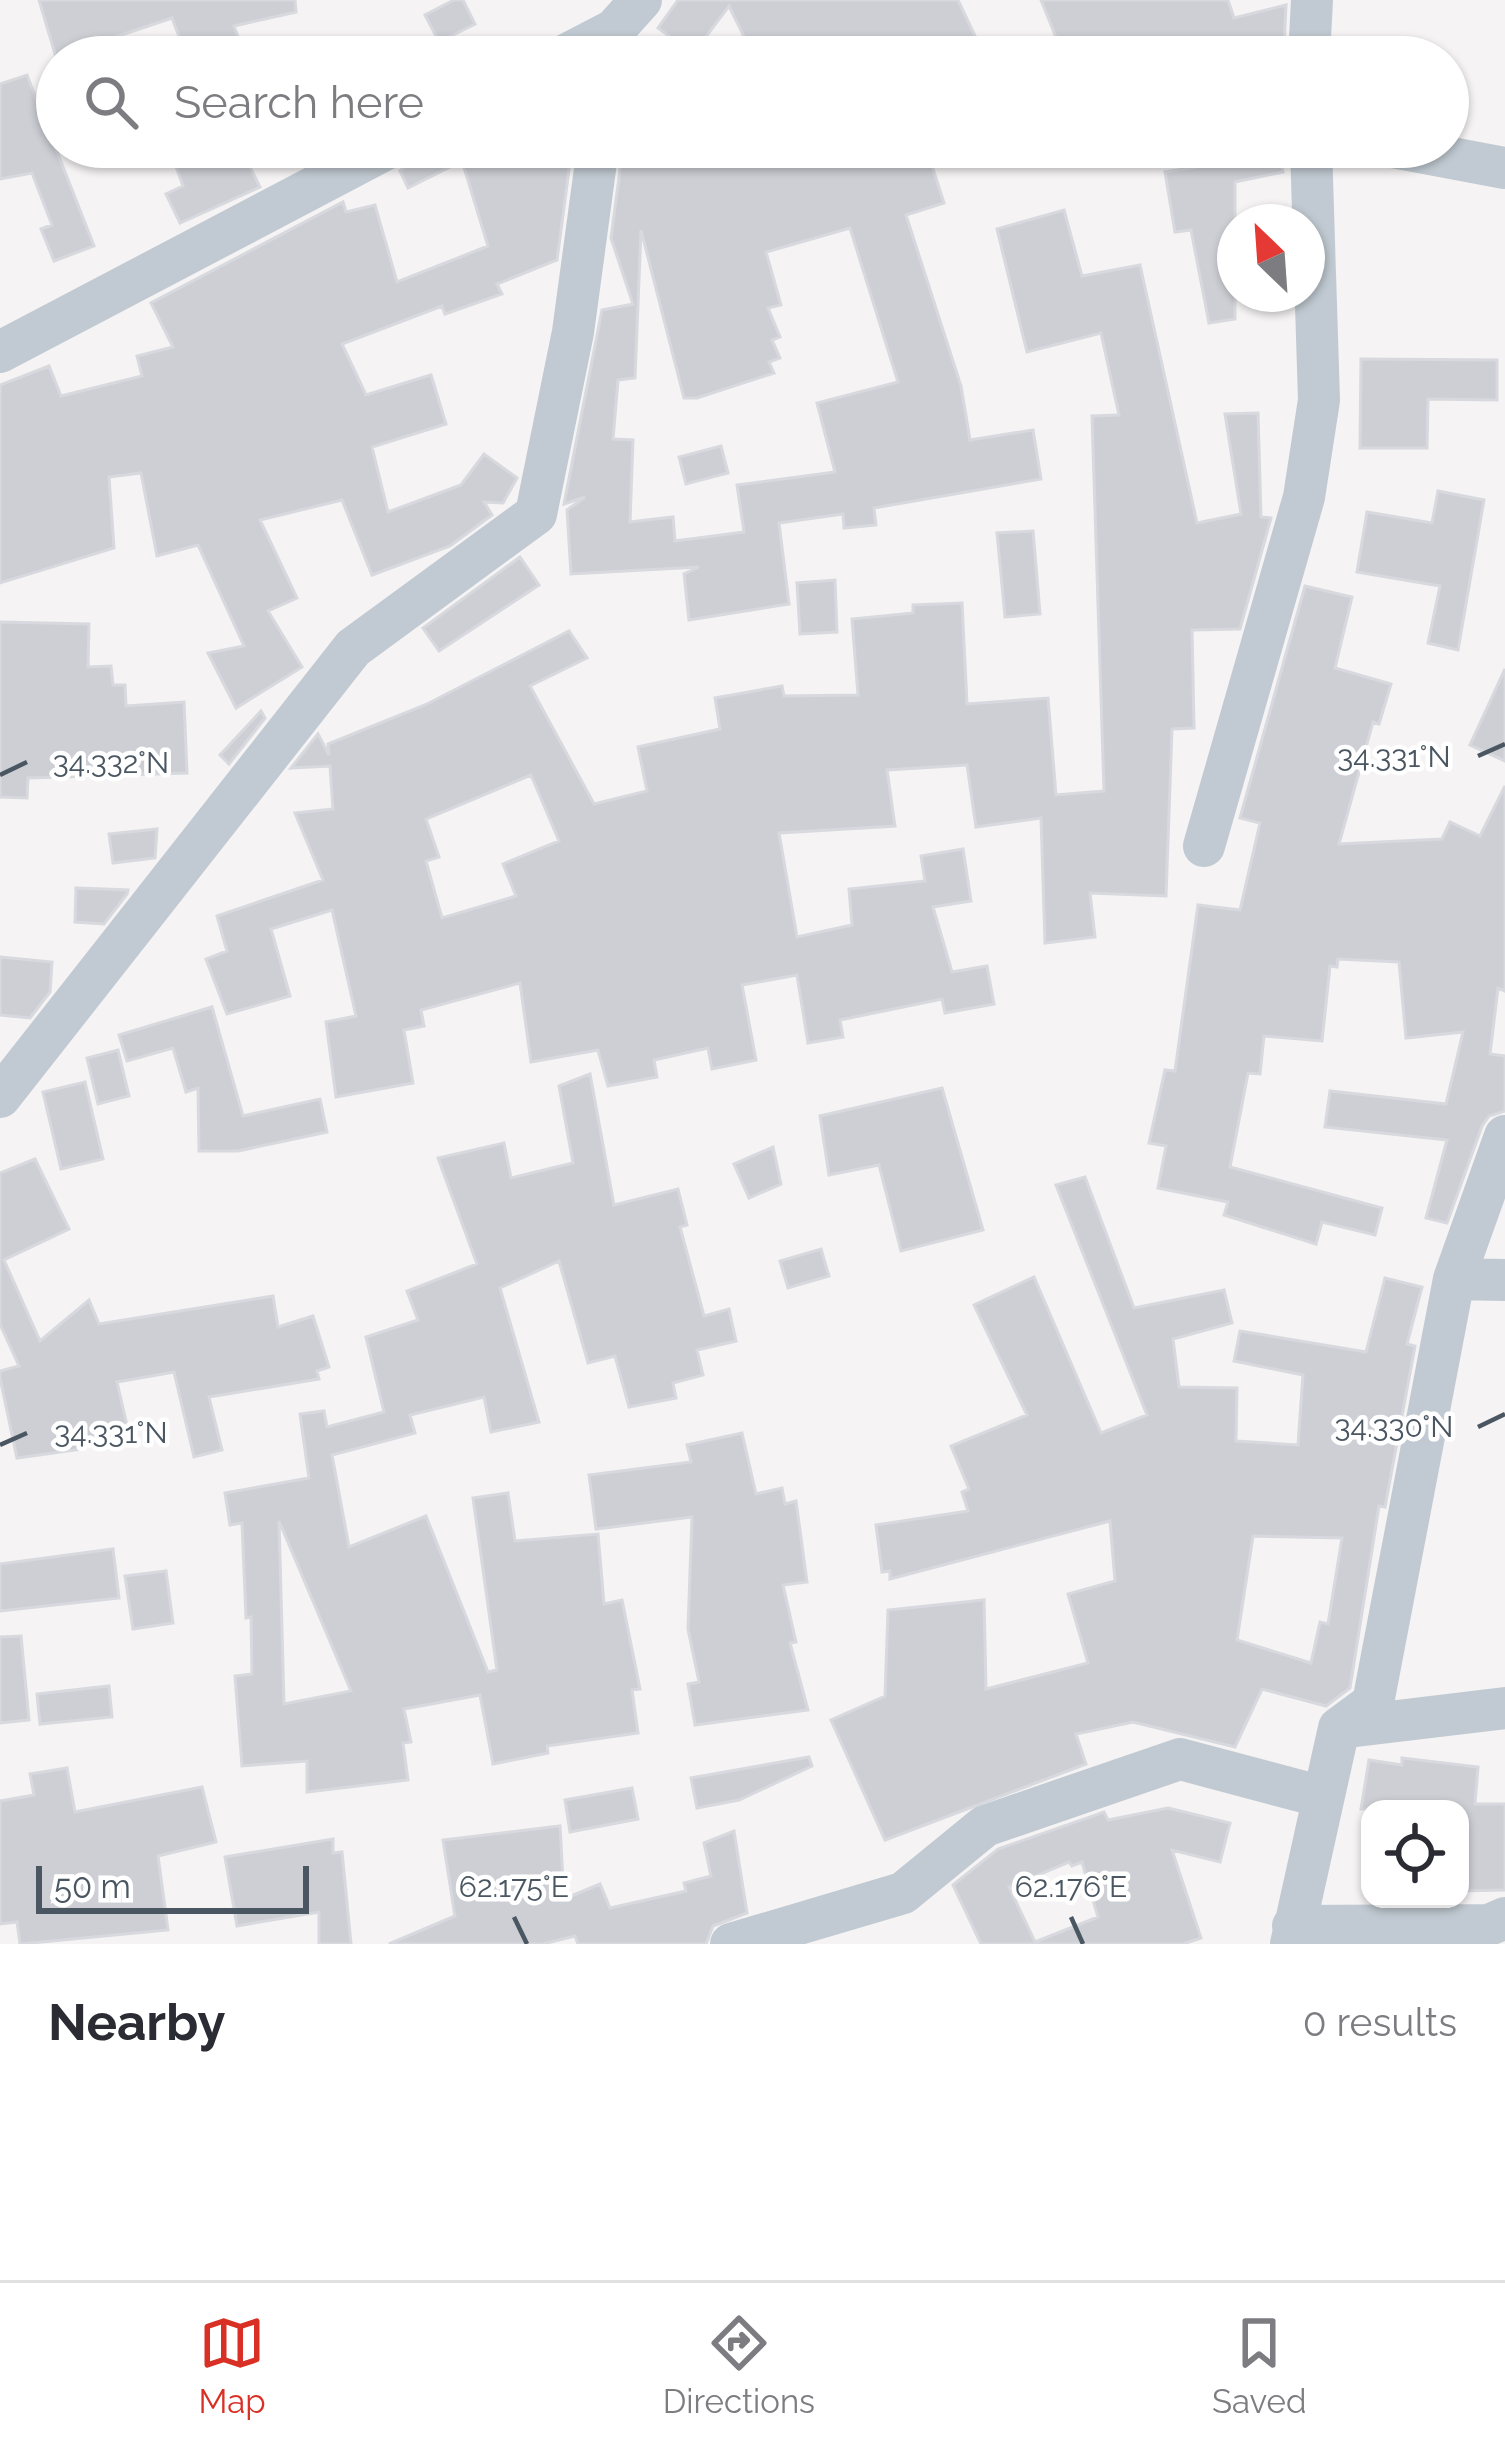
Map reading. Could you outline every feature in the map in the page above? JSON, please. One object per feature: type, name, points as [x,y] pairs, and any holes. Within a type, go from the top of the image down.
[{"type":"street","points":[[1310,36],[1312,0]]},
{"type":"street","points":[[1469,161],[1505,168]]},
{"type":"street","points":[[0,352],[350,168]]},
{"type":"street","points":[[0,1097],[353,648],[536,514],[573,332],[595,168]]},
{"type":"street","points":[[1204,846],[1304,497],[1319,400],[1312,168]]},
{"type":"street","points":[[1505,1136],[1454,1280],[1373,1703],[1339,1728],[1292,1935],[1489,1925],[1505,1918]]},
{"type":"street","points":[[1454,1280],[1505,1280]]},
{"type":"street","points":[[1339,1728],[1505,1708]]},
{"type":"street","points":[[731,1944],[903,1892],[985,1826],[1180,1759],[1323,1798]]},
{"type":"building","points":[[39,0],[295,0],[296,12],[234,26],[238,36],[179,36],[172,18],[118,36],[50,36]]},
{"type":"building","points":[[463,0],[475,24],[451,36],[436,36],[425,15]]},
{"type":"building","points":[[678,0],[958,0],[975,36],[744,36],[729,6],[706,36],[669,36],[658,28]]},
{"type":"building","points":[[1041,0],[1228,0],[1234,18],[1286,5],[1285,36],[1056,36]]},
{"type":"building","points":[[27,75],[36,98],[36,168],[63,168],[94,246],[54,261],[41,229],[52,225],[32,173],[0,179],[0,84]]},
{"type":"building","points":[[177,168],[250,168],[260,187],[180,223],[166,194],[183,186]]},
{"type":"building","points":[[404,168],[448,168],[408,188],[400,171]]},
{"type":"building","points":[[464,168],[569,168],[557,260],[497,284],[502,294],[445,314],[442,306],[342,344],[366,395],[431,375],[446,424],[372,447],[388,512],[461,485],[484,454],[517,478],[503,503],[484,502],[492,515],[450,546],[372,575],[342,500],[260,520],[297,598],[268,611],[302,667],[236,708],[208,653],[244,646],[198,545],[157,556],[141,473],[109,477],[114,548],[0,583],[0,385],[49,366],[61,396],[142,376],[137,356],[173,347],[151,303],[343,202],[346,212],[375,205],[397,282],[488,246]]},
{"type":"building","points":[[620,168],[933,168],[944,203],[906,215],[961,386],[970,440],[1033,430],[1041,479],[874,508],[876,525],[844,528],[843,514],[779,523],[789,604],[689,620],[684,574],[699,567],[571,574],[567,510],[585,497],[564,504],[602,310],[633,304],[611,238]],"holes":[[[850,228],[898,382],[817,403],[835,472],[737,485],[744,532],[675,541],[673,517],[630,522],[633,440],[613,439],[618,380],[635,378],[641,230],[684,398],[697,398],[774,373],[769,362],[780,358],[772,340],[780,337],[768,308],[781,305],[766,252]]]},
{"type":"building","points":[[1282,168],[1283,172],[1235,182],[1235,204],[1217,204],[1217,312],[1235,312],[1235,319],[1209,323],[1191,230],[1175,232],[1165,172]]},
{"type":"building","points":[[1064,210],[1082,276],[1140,265],[1197,523],[1241,514],[1225,414],[1258,413],[1261,517],[1271,518],[1240,629],[1192,630],[1194,728],[1172,729],[1166,896],[1090,893],[1095,937],[1045,943],[1041,818],[976,827],[967,765],[887,770],[895,826],[779,833],[797,937],[852,925],[849,889],[925,881],[921,856],[963,849],[971,901],[933,907],[952,972],[987,966],[994,1004],[945,1013],[942,999],[840,1020],[843,1037],[808,1043],[797,975],[742,985],[756,1060],[712,1069],[708,1048],[654,1060],[657,1077],[608,1086],[598,1050],[531,1062],[520,983],[421,1010],[424,1026],[404,1030],[413,1083],[336,1097],[326,1022],[356,1016],[332,910],[271,929],[290,996],[227,1014],[206,959],[227,951],[217,916],[323,880],[295,813],[333,809],[330,766],[291,768],[318,734],[329,755],[328,744],[425,705],[569,631],[587,658],[530,686],[594,804],[647,791],[638,747],[720,729],[715,698],[782,686],[784,696],[858,695],[852,619],[913,613],[913,605],[962,603],[967,704],[1048,698],[1056,795],[1104,791],[1092,416],[1119,415],[1101,333],[1027,352],[997,229]],"holes":[[[531,775],[559,841],[503,864],[516,896],[442,918],[426,861],[439,857],[426,819]]]},
{"type":"building","points":[[1361,359],[1497,360],[1497,400],[1428,399],[1427,448],[1360,448]]},
{"type":"building","points":[[721,446],[728,473],[686,484],[679,457]]},
{"type":"building","points":[[1438,491],[1484,500],[1458,650],[1428,643],[1440,586],[1357,572],[1367,512],[1432,523]]},
{"type":"building","points":[[1033,531],[1040,614],[1005,617],[997,533]]},
{"type":"building","points":[[520,557],[539,585],[439,651],[423,628]]},
{"type":"building","points":[[835,580],[837,632],[800,634],[797,583]]},
{"type":"building","points":[[1305,586],[1352,597],[1335,668],[1391,684],[1379,724],[1373,722],[1339,844],[1442,839],[1450,822],[1480,836],[1505,786],[1505,991],[1498,988],[1490,1054],[1505,1056],[1505,1111],[1489,1116],[1482,1126],[1447,1223],[1426,1218],[1447,1140],[1325,1127],[1330,1091],[1446,1104],[1463,1032],[1406,1038],[1399,962],[1338,959],[1337,967],[1330,966],[1322,1041],[1264,1036],[1260,1074],[1248,1073],[1230,1167],[1382,1208],[1375,1235],[1322,1222],[1316,1244],[1224,1215],[1228,1202],[1158,1188],[1166,1146],[1149,1143],[1165,1070],[1175,1071],[1198,905],[1240,910],[1260,823],[1240,818]]},
{"type":"building","points":[[0,622],[89,624],[88,667],[111,666],[113,685],[125,685],[126,706],[184,702],[187,773],[28,778],[27,798],[0,797]]},
{"type":"building","points":[[1505,669],[1505,761],[1470,745]]},
{"type":"building","points":[[261,711],[265,718],[229,764],[220,755]]},
{"type":"building","points":[[157,829],[155,858],[113,863],[109,834]]},
{"type":"building","points":[[76,888],[128,890],[104,924],[75,922]]},
{"type":"building","points":[[0,957],[52,962],[50,992],[30,1018],[0,1015]]},
{"type":"building","points":[[212,1007],[243,1116],[320,1099],[327,1132],[238,1151],[199,1151],[198,1088],[186,1092],[173,1048],[127,1061],[119,1035]]},
{"type":"building","points":[[118,1050],[129,1096],[98,1104],[87,1058]]},
{"type":"building","points":[[590,1074],[614,1205],[678,1189],[687,1225],[680,1227],[704,1316],[729,1309],[736,1341],[697,1350],[703,1375],[673,1383],[676,1398],[629,1407],[615,1356],[588,1363],[559,1261],[500,1288],[539,1422],[491,1432],[484,1397],[410,1415],[415,1433],[332,1455],[349,1547],[426,1516],[488,1672],[497,1670],[473,1498],[508,1493],[515,1541],[598,1534],[604,1604],[622,1600],[640,1689],[632,1690],[638,1733],[547,1746],[548,1753],[493,1764],[480,1695],[404,1709],[411,1742],[403,1743],[408,1780],[307,1792],[307,1761],[242,1766],[235,1676],[252,1674],[251,1617],[246,1618],[242,1523],[230,1525],[225,1493],[309,1478],[300,1414],[324,1411],[327,1427],[384,1412],[366,1337],[418,1320],[407,1291],[477,1264],[438,1158],[504,1143],[511,1178],[573,1163],[559,1086]],"holes":[[[279,1521],[351,1691],[284,1704]]]},
{"type":"building","points":[[85,1082],[103,1159],[61,1169],[43,1092]]},
{"type":"building","points":[[942,1088],[983,1230],[901,1251],[879,1165],[829,1175],[820,1116]]},
{"type":"building","points":[[773,1147],[781,1184],[749,1198],[734,1164]]},
{"type":"building","points":[[35,1159],[69,1229],[4,1260],[40,1341],[89,1300],[99,1324],[273,1296],[278,1327],[313,1316],[329,1367],[317,1371],[319,1379],[209,1397],[222,1450],[194,1457],[174,1372],[117,1382],[129,1434],[82,1444],[82,1449],[17,1458],[0,1378],[0,1371],[19,1366],[0,1324],[0,1173]]},
{"type":"building","points":[[1085,1177],[1134,1308],[1224,1290],[1232,1323],[1173,1339],[1179,1387],[1237,1388],[1236,1441],[1298,1445],[1303,1375],[1234,1361],[1240,1331],[1366,1352],[1385,1278],[1422,1287],[1407,1344],[1415,1346],[1385,1507],[1379,1506],[1350,1688],[1326,1706],[1262,1689],[1235,1747],[1133,1722],[1076,1734],[1086,1764],[885,1840],[831,1720],[885,1696],[888,1610],[984,1600],[986,1689],[1088,1663],[1068,1594],[1115,1581],[1110,1521],[890,1579],[890,1571],[882,1572],[876,1525],[968,1511],[962,1492],[969,1489],[951,1446],[1027,1415],[974,1305],[1034,1277],[1101,1433],[1147,1415],[1056,1185]],"holes":[[[1253,1536],[1342,1538],[1328,1624],[1320,1622],[1311,1663],[1237,1640]]]},
{"type":"building","points":[[821,1249],[829,1276],[788,1288],[780,1261]]},
{"type":"building","points":[[742,1433],[756,1494],[782,1488],[785,1504],[796,1501],[807,1582],[783,1585],[796,1642],[790,1643],[808,1710],[695,1725],[688,1684],[699,1682],[688,1629],[692,1517],[596,1529],[589,1475],[691,1462],[687,1445]]},
{"type":"building","points":[[113,1549],[119,1598],[0,1611],[0,1564]]},
{"type":"building","points":[[166,1571],[173,1623],[133,1629],[125,1576]]},
{"type":"building","points":[[21,1636],[29,1720],[0,1723],[0,1637]]},
{"type":"building","points":[[109,1686],[112,1717],[40,1724],[37,1694]]},
{"type":"building","points":[[809,1757],[812,1766],[739,1800],[697,1808],[691,1778]]},
{"type":"building","points":[[1402,1758],[1478,1767],[1475,1804],[1505,1804],[1505,1890],[1469,1891],[1469,1800],[1362,1800],[1369,1760],[1402,1765]]},
{"type":"building","points":[[67,1768],[75,1812],[202,1787],[216,1842],[158,1856],[168,1930],[20,1944],[17,1922],[0,1924],[0,1801],[34,1795],[30,1774]]},
{"type":"building","points":[[632,1788],[638,1819],[570,1832],[565,1800]]},
{"type":"building","points":[[1168,1808],[1230,1823],[1220,1862],[1172,1850],[1201,1938],[1183,1944],[981,1944],[953,1885],[998,1849],[1104,1812],[1108,1820]],"holes":[[[1069,1862],[1072,1866],[1082,1862],[1098,1917],[1035,1942],[1009,1887]]]},
{"type":"building","points":[[560,1826],[564,1899],[600,1884],[610,1908],[686,1891],[684,1883],[711,1876],[704,1843],[734,1831],[747,1913],[713,1926],[706,1944],[578,1944],[575,1936],[543,1944],[389,1944],[455,1916],[443,1840]]},
{"type":"building","points":[[333,1839],[333,1853],[342,1852],[351,1944],[319,1944],[319,1912],[237,1926],[225,1857]]}]
